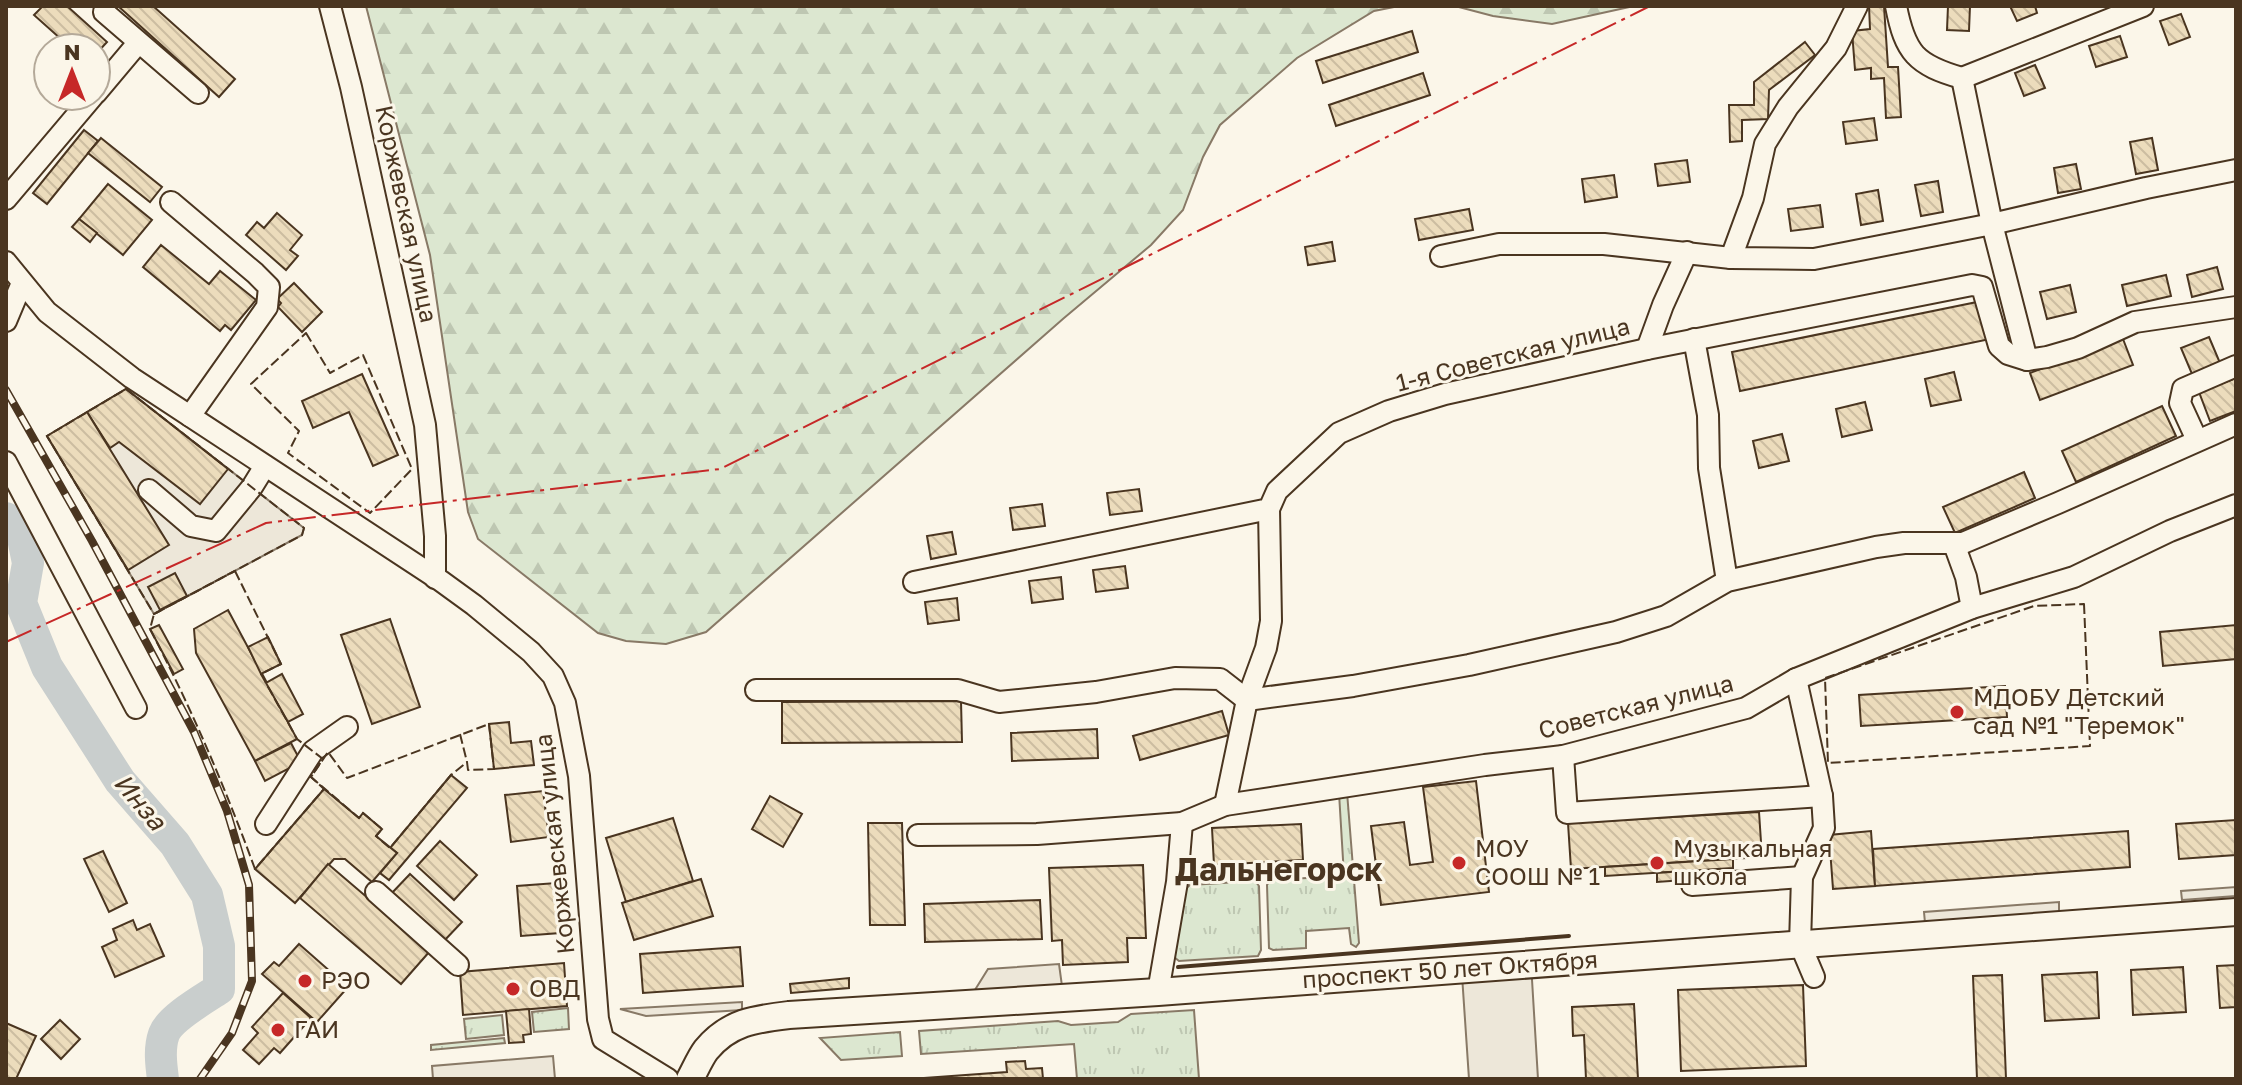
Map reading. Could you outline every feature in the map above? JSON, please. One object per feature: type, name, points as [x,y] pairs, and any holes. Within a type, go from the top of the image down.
[{"type":"main road","name":"проспект 50 лет Октября","points":[[690,1079],[706,1050],[733,1026],[755,1019],[2236,912]]},
{"type":"street","name":"Коржевская улица","points":[[330,6],[351,87],[425,425],[435,536],[435,578]]},
{"type":"street","points":[[1731,258],[1753,198],[1765,144],[1788,107],[1836,48],[1857,6]]},
{"type":"street","points":[[1896,6],[1903,38],[1912,52],[1934,70],[1962,78],[2143,6]]},
{"type":"street","points":[[104,12],[198,93]]},
{"type":"street","points":[[112,73],[138,43]]},
{"type":"street","points":[[1962,78],[1992,224],[2027,360],[2078,348],[2135,322],[2236,307]]},
{"type":"street","points":[[6,199],[79,112]]},
{"type":"street","points":[[1441,256],[1499,244],[1604,244],[1731,258],[1814,259],[1992,224],[2236,170]]},
{"type":"street","points":[[171,202],[269,287],[267,307],[190,416]]},
{"type":"street","points":[[1647,349],[1687,252]]},
{"type":"street","name":"Коржевская улица","points":[[6,262],[47,312],[132,378],[474,605],[531,652],[553,676],[565,703],[579,776],[598,1019],[603,1039],[668,1079]]},
{"type":"street","points":[[6,321],[22,283]]},
{"type":"street","name":"1-я Советская улица","points":[[1269,509],[1277,491],[1339,433],[1389,411],[1445,394],[1694,339],[1972,285],[1982,287],[1999,346],[2008,354],[2027,360]]},
{"type":"street","points":[[1694,339],[1708,415],[1709,468],[1727,581]]},
{"type":"street","points":[[2197,440],[2180,403],[2183,389],[2236,366]]},
{"type":"street","points":[[756,690],[958,690],[999,702],[1096,692],[1175,678],[1220,679],[1247,700],[1455,668],[1616,632],[1666,616],[1727,581],[1876,547],[1904,543],[1963,543],[2236,424]]},
{"type":"street","points":[[6,462],[136,708]]},
{"type":"street","points":[[149,490],[191,526],[216,531],[265,466]]},
{"type":"street","name":"Советская улица","points":[[918,835],[1037,834],[1182,823],[1225,805],[1456,769],[1563,756],[1746,708],[1796,679],[1972,608],[2074,577],[2170,531],[2236,505]]},
{"type":"street","points":[[914,582],[1269,509],[1271,621],[1266,648],[1247,700],[1225,805]]},
{"type":"street","points":[[1954,544],[1966,577],[1972,608]]},
{"type":"street","points":[[1796,679],[1822,796],[1824,828],[1802,877],[1800,944],[1814,977]]},
{"type":"street","points":[[266,824],[313,751],[347,727]]},
{"type":"street","points":[[1563,756],[1567,813],[1822,796]]},
{"type":"street","points":[[1158,992],[1177,882],[1182,823]]},
{"type":"street","points":[[1692,885],[1802,877]]},
{"type":"street","points":[[376,892],[458,965]]},
{"type":"green space","points":[[366,6],[1399,6],[1374,11],[1297,58],[1220,125],[1203,157],[1183,210],[1151,245],[706,632],[666,644],[626,641],[598,633],[478,539],[468,512],[430,255]]},
{"type":"green space","points":[[1455,6],[1634,6],[1552,24],[1493,16]]},
{"type":"green space","points":[[1347,792],[1359,943],[1356,947],[1351,944],[1349,928],[1306,931],[1306,948],[1273,950],[1269,948],[1267,885],[1270,880],[1344,876],[1339,793]]},
{"type":"green space","points":[[1255,881],[1259,886],[1261,950],[1258,956],[1179,961],[1174,957],[1183,891],[1190,885]]},
{"type":"green space","points":[[568,1008],[569,1029],[534,1032],[532,1012]]},
{"type":"green space","points":[[1194,1010],[1199,1079],[1077,1079],[1074,1044],[921,1054],[919,1031],[1058,1021],[1071,1025],[1118,1022],[1131,1014]]},
{"type":"green space","points":[[502,1015],[504,1035],[466,1039],[464,1019]]},
{"type":"green space","points":[[900,1032],[902,1056],[841,1060],[820,1038]]},
{"type":"green space","points":[[504,1038],[505,1043],[431,1050],[431,1045]]},
{"type":"shaded area","points":[[126,389],[304,528],[302,535],[154,614],[47,436]]},
{"type":"shaded area","points":[[2236,887],[2236,896],[2182,900],[2181,891]]},
{"type":"shaded area","points":[[2059,902],[2059,913],[1925,923],[1924,912]]},
{"type":"shaded area","points":[[1531,963],[1538,1079],[1469,1079],[1462,975]]},
{"type":"shaded area","points":[[1059,964],[1062,986],[973,993],[988,969]]},
{"type":"shaded area","points":[[742,1002],[742,1010],[646,1016],[620,1009]]},
{"type":"shaded area","points":[[553,1056],[555,1079],[433,1079],[432,1066]]},
{"type":"building","points":[[38,6],[67,6],[96,32],[53,32],[34,15],[41,8]]},
{"type":"building","points":[[118,6],[153,6],[235,79],[219,97]]},
{"type":"building","points":[[1869,6],[1884,6],[1888,67],[1898,67],[1901,117],[1886,118],[1884,78],[1871,79],[1871,68],[1855,70],[1852,31],[1870,29]]},
{"type":"building","points":[[1948,6],[1970,6],[1969,31],[1947,30]]},
{"type":"building","points":[[2010,6],[2035,6],[2037,13],[2017,21]]},
{"type":"building","points":[[2181,14],[2190,37],[2169,45],[2160,21]]},
{"type":"building","points":[[1412,31],[1418,52],[1323,83],[1316,61]]},
{"type":"building","points":[[2120,36],[2127,57],[2096,67],[2089,46]]},
{"type":"building","points":[[1805,42],[1815,55],[1769,90],[1768,119],[1742,120],[1742,141],[1730,142],[1729,105],[1754,105],[1754,82]]},
{"type":"building","points":[[2035,65],[2045,88],[2024,96],[2015,73]]},
{"type":"building","points":[[1423,73],[1430,95],[1336,126],[1329,105]]},
{"type":"building","points":[[1874,118],[1877,140],[1846,144],[1843,122]]},
{"type":"building","points":[[84,130],[98,141],[47,204],[33,193]]},
{"type":"building","points":[[101,138],[162,187],[150,202],[88,153]]},
{"type":"building","points":[[2152,138],[2158,170],[2136,174],[2130,142]]},
{"type":"building","points":[[1687,160],[1690,182],[1658,186],[1655,164]]},
{"type":"building","points":[[2076,164],[2081,189],[2058,193],[2054,168]]},
{"type":"building","points":[[1614,175],[1617,197],[1585,202],[1582,179]]},
{"type":"building","points":[[1938,181],[1943,212],[1921,216],[1915,185]]},
{"type":"building","points":[[108,184],[152,220],[123,255],[79,219]]},
{"type":"building","points":[[1878,190],[1883,221],[1861,225],[1856,194]]},
{"type":"building","points":[[1820,205],[1823,227],[1791,231],[1788,209]]},
{"type":"building","points":[[1469,209],[1473,230],[1419,240],[1415,219]]},
{"type":"building","points":[[277,213],[302,235],[290,250],[298,256],[286,270],[246,235],[257,222],[264,228]]},
{"type":"building","points":[[79,219],[97,233],[90,242],[72,227]]},
{"type":"building","points":[[1332,242],[1335,261],[1308,265],[1305,247]]},
{"type":"building","points":[[161,245],[209,284],[220,271],[256,300],[231,330],[225,325],[220,331],[143,267]]},
{"type":"building","points":[[2217,267],[2223,289],[2192,297],[2187,275]]},
{"type":"building","points":[[2166,275],[2171,296],[2127,306],[2122,285]]},
{"type":"building","points":[[294,283],[322,312],[302,332],[278,307],[281,303],[277,299]]},
{"type":"building","points":[[2070,285],[2076,312],[2047,319],[2040,292]]},
{"type":"building","points":[[1982,301],[1990,339],[1740,391],[1732,352]]},
{"type":"building","points":[[2209,337],[2220,363],[2192,374],[2181,348]]},
{"type":"building","points":[[2123,339],[2133,365],[2040,400],[2030,373]]},
{"type":"building","points":[[1954,372],[1961,400],[1931,406],[1925,379]]},
{"type":"building","points":[[362,374],[398,455],[373,466],[349,412],[313,428],[302,401]]},
{"type":"building","points":[[2236,378],[2236,411],[2210,421],[2199,392]]},
{"type":"building","points":[[126,389],[228,469],[200,504],[119,442],[110,448],[87,412]]},
{"type":"building","points":[[1865,402],[1872,430],[1842,437],[1836,409]]},
{"type":"building","points":[[2162,406],[2176,436],[2076,482],[2062,451]]},
{"type":"building","points":[[87,412],[169,545],[128,570],[47,436]]},
{"type":"building","points":[[1782,434],[1789,461],[1759,468],[1753,441]]},
{"type":"building","points":[[2024,472],[2035,498],[1955,533],[1943,507]]},
{"type":"building","points":[[1139,489],[1142,511],[1110,515],[1107,493]]},
{"type":"building","points":[[1042,504],[1045,526],[1013,530],[1010,508]]},
{"type":"building","points":[[952,532],[956,554],[931,559],[927,536]]},
{"type":"building","points":[[1125,566],[1128,588],[1096,592],[1093,570]]},
{"type":"building","points":[[175,573],[187,596],[160,610],[148,587]]},
{"type":"building","points":[[1061,577],[1063,599],[1032,603],[1029,581]]},
{"type":"building","points":[[957,598],[959,620],[928,624],[925,602]]},
{"type":"building","points":[[228,610],[297,739],[255,761],[196,653],[194,629]]},
{"type":"building","points":[[390,619],[420,707],[372,724],[341,635]]},
{"type":"building","points":[[159,625],[183,669],[174,674],[150,629]]},
{"type":"building","points":[[2236,625],[2236,659],[2163,666],[2160,632]]},
{"type":"building","points":[[268,637],[281,664],[261,674],[248,647]]},
{"type":"building","points":[[282,674],[303,714],[288,722],[266,683]]},
{"type":"building","points":[[2005,686],[2007,717],[1861,726],[1859,695]]},
{"type":"building","points":[[961,701],[962,742],[782,743],[782,702]]},
{"type":"building","points":[[1222,711],[1229,735],[1140,760],[1133,736]]},
{"type":"building","points":[[509,722],[511,743],[531,741],[534,765],[494,769],[489,724]]},
{"type":"building","points":[[1097,729],[1098,758],[1012,761],[1011,733]]},
{"type":"building","points":[[291,743],[301,762],[265,781],[255,761]]},
{"type":"building","points":[[451,775],[467,788],[389,880],[380,873],[397,853],[390,848]]},
{"type":"building","points":[[1476,781],[1489,892],[1381,905],[1371,826],[1404,822],[1410,865],[1433,862],[1423,787]]},
{"type":"building","points":[[324,789],[359,818],[363,813],[382,829],[376,836],[397,853],[372,882],[345,859],[334,859],[295,903],[255,869]]},
{"type":"building","points":[[543,791],[549,837],[511,842],[505,795]]},
{"type":"building","points":[[770,796],[802,814],[783,847],[752,829]]},
{"type":"building","points":[[1759,812],[1762,857],[1571,869],[1568,823]]},
{"type":"building","points":[[673,818],[693,881],[626,902],[606,838]]},
{"type":"building","points":[[2236,820],[2236,855],[2179,859],[2176,824]]},
{"type":"building","points":[[868,823],[902,823],[905,925],[870,925]]},
{"type":"building","points":[[1301,824],[1303,860],[1214,865],[1212,828]]},
{"type":"building","points":[[1871,831],[1875,886],[1833,889],[1829,835]]},
{"type":"building","points":[[2128,831],[2130,867],[1875,886],[1873,849]]},
{"type":"building","points":[[440,841],[477,875],[454,900],[417,866]]},
{"type":"building","points":[[103,851],[127,903],[109,912],[84,859]]},
{"type":"building","points":[[1733,859],[1733,868],[1605,876],[1605,867]]},
{"type":"building","points":[[328,864],[430,951],[401,984],[300,898]]},
{"type":"building","points":[[1143,865],[1146,938],[1127,938],[1128,962],[1063,965],[1062,940],[1052,941],[1049,868]]},
{"type":"building","points":[[1684,871],[1684,880],[1657,882],[1657,873]]},
{"type":"building","points":[[410,874],[462,922],[442,943],[390,895]]},
{"type":"building","points":[[701,879],[713,916],[634,940],[622,903]]},
{"type":"building","points":[[556,883],[560,933],[521,936],[517,886]]},
{"type":"building","points":[[1040,900],[1042,939],[925,942],[924,904]]},
{"type":"building","points":[[133,920],[137,930],[150,924],[164,956],[115,977],[102,947],[117,940],[113,929]]},
{"type":"building","name":"РЭО","points":[[299,944],[348,987],[317,1022],[262,974],[274,962],[279,966]]},
{"type":"building","points":[[740,947],[743,986],[643,993],[640,954]]},
{"type":"building","name":"ОВД","points":[[564,963],[567,1006],[463,1015],[460,972]]},
{"type":"building","points":[[2236,965],[2236,1007],[2220,1008],[2217,966]]},
{"type":"building","points":[[2183,967],[2186,1012],[2133,1015],[2131,970]]},
{"type":"building","points":[[2097,972],[2099,1018],[2045,1021],[2042,975]]},
{"type":"building","points":[[2002,975],[2006,1079],[1977,1079],[1973,976]]},
{"type":"building","points":[[849,978],[849,988],[791,993],[790,984]]},
{"type":"building","points":[[1803,985],[1806,1066],[1681,1071],[1678,990]]},
{"type":"building","name":"ГАИ","points":[[283,993],[311,1018],[280,1053],[274,1048],[259,1064],[243,1050],[258,1033],[252,1027]]},
{"type":"building","points":[[1634,1004],[1638,1079],[1586,1079],[1584,1035],[1573,1036],[1572,1007]]},
{"type":"building","points":[[529,1009],[531,1034],[523,1035],[524,1042],[509,1043],[506,1011]]},
{"type":"building","points":[[60,1020],[80,1039],[61,1059],[41,1039]]},
{"type":"building","points":[[6,1023],[36,1036],[16,1079],[6,1079]]},
{"type":"building","points":[[1025,1061],[1026,1069],[1042,1068],[1043,1079],[910,1079],[1007,1072],[1006,1062]]},
{"type":"waterway","name":"Инза","points":[[6,518],[21,528],[28,563],[21,603],[47,667],[120,781],[175,844],[207,895],[219,946],[219,989],[188,1009],[167,1028],[161,1050],[163,1079]]},
{"type":"railway","points":[[6,390],[92,541],[194,732],[227,811],[249,885],[252,981],[232,1033],[200,1079]]},
{"type":"fence","points":[[306,333],[330,373],[363,355],[412,469],[370,513],[288,453],[299,431],[251,384],[306,333]]},
{"type":"fence","points":[[126,389],[304,528],[302,535],[154,614],[47,436],[126,389]]},
{"type":"fence","points":[[235,571],[281,664],[261,674],[297,739],[323,759],[311,777],[324,789],[255,869],[207,748],[150,629],[154,614],[235,571]]},
{"type":"fence","points":[[2084,604],[2090,746],[1828,763],[1825,678],[2034,606],[2084,604]]},
{"type":"fence","points":[[489,724],[494,769],[468,770],[467,762],[451,775],[390,848],[376,836],[382,829],[363,813],[359,818],[311,777],[328,752],[347,778],[489,724]]},
{"type":"fence","points":[[460,734],[467,762]]},
{"type":"wall","points":[[1178,967],[1569,936]]},
{"type":"power","points":[[6,642],[266,523],[720,469],[1650,6]]},
{"type":"place","name":"МДОБУ Детский сад №1 \"Теремок\"","points":[[1957,712]]},
{"type":"place","name":"МОУ СООШ № 1","points":[[1459,863]]},
{"type":"place","name":"Музыкальная школа","points":[[1657,863]]},
{"type":"place","name":"РЭО","points":[[305,981]]},
{"type":"place","name":"ОВД","points":[[513,989]]},
{"type":"place","name":"ГАИ","points":[[278,1030]]},
{"type":"district","name":"Дальнегорск","points":[[1279,870]]}]
